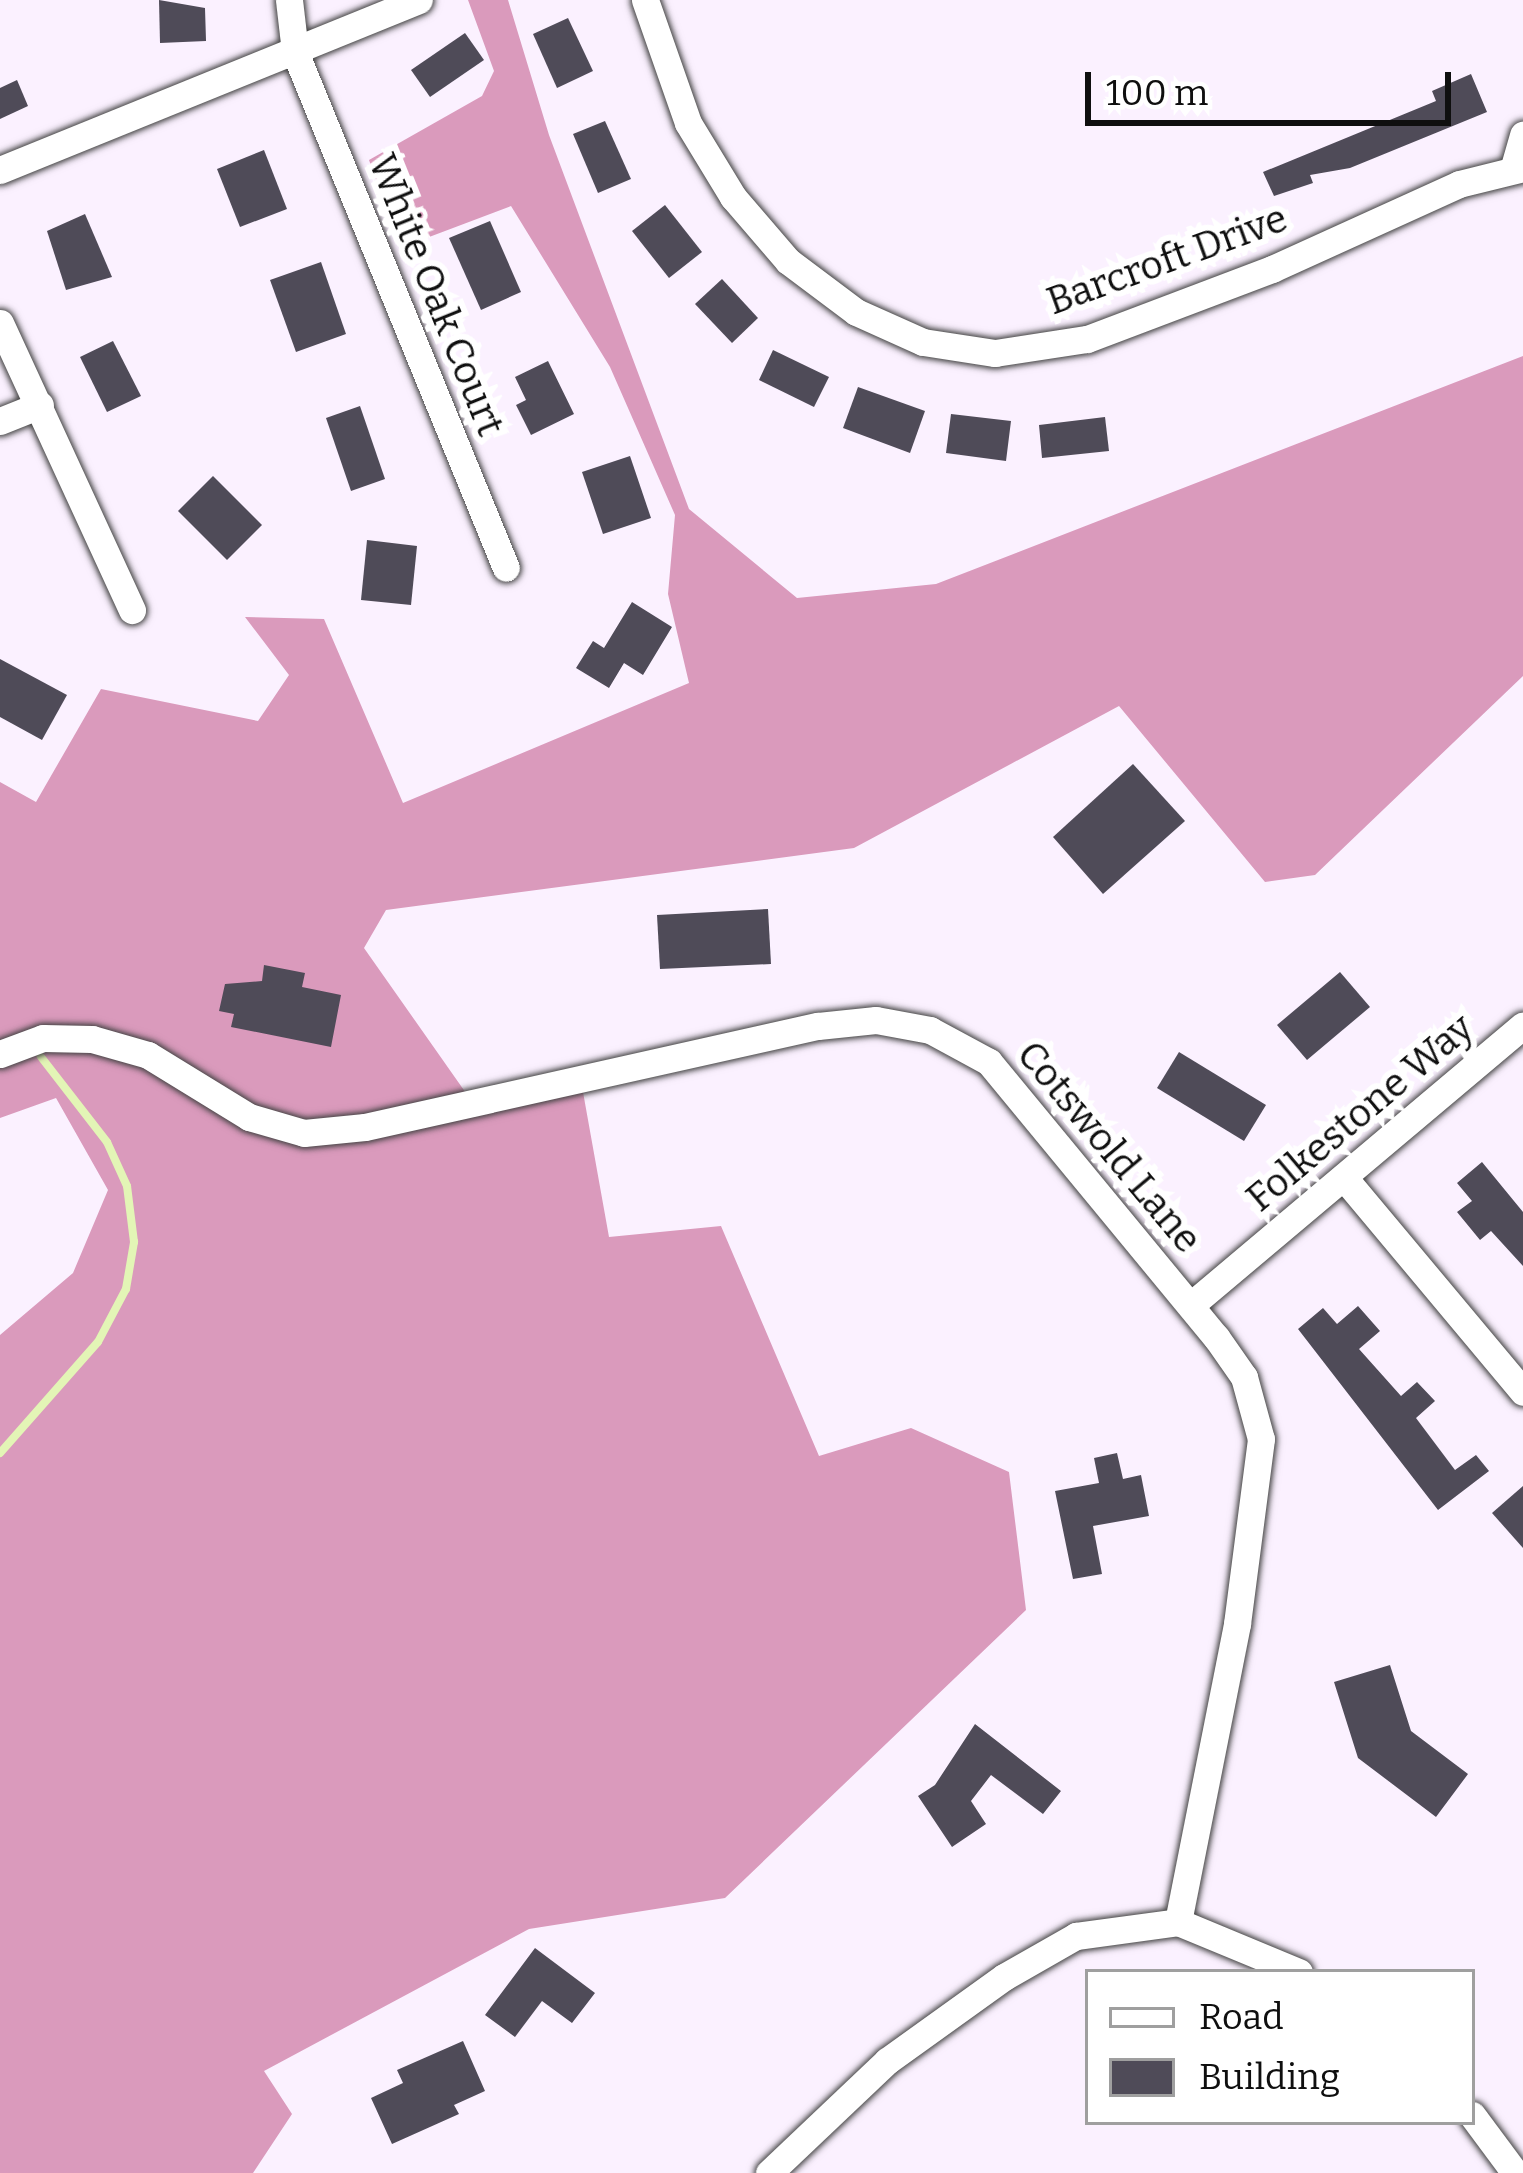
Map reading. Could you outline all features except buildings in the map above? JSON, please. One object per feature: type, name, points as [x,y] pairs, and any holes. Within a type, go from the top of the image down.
[{"type":"street","name":"White Oak Court","points":[[289,0],[295,52],[506,568]]},
{"type":"street","points":[[0,170],[419,0]]},
{"type":"street","name":"Barcroft Drive","points":[[645,0],[688,123],[733,197],[788,261],[856,312],[923,342],[995,353],[1087,339],[1272,269],[1459,184],[1518,169]]},
{"type":"street","points":[[1518,169],[1523,134]]},
{"type":"street","points":[[0,323],[132,610]]},
{"type":"street","points":[[0,421],[40,405]]},
{"type":"street","name":"Cotswold Lane","points":[[0,1054],[43,1038],[92,1039],[148,1055],[248,1117],[304,1133],[364,1126],[818,1025],[877,1020],[930,1030],[989,1062],[1191,1305],[1244,1377],[1262,1476],[1178,1922]]},
{"type":"street","name":"Folkestone Way","points":[[1191,1305],[1346,1180],[1523,1025]]},
{"type":"street","points":[[1346,1180],[1523,1392]]},
{"type":"street","points":[[769,2173],[887,2061],[1004,1977],[1076,1936],[1178,1922],[1292,1969]]},
{"type":"street","points":[[1475,2119],[1515,2173]]},
{"type":"shaded area","points":[[468,0],[508,0],[549,135],[689,509],[797,598],[936,584],[1523,356],[1523,676],[1315,875],[1265,882],[1119,706],[854,848],[386,910],[364,948],[480,1113],[583,1092],[609,1237],[721,1226],[819,1456],[911,1428],[1009,1472],[1026,1610],[725,1898],[529,1929],[264,2071],[292,2114],[253,2173],[0,2173],[0,1335],[73,1273],[108,1190],[56,1098],[0,1118],[0,782],[36,802],[101,689],[258,721],[289,675],[245,617],[324,619],[403,803],[689,683],[668,594],[675,515],[610,367],[511,206],[400,248],[369,160],[482,96],[494,71]]},
{"type":"waterway","points":[[0,1453],[98,1342],[126,1289],[134,1242],[127,1186],[107,1142],[41,1057]]}]
